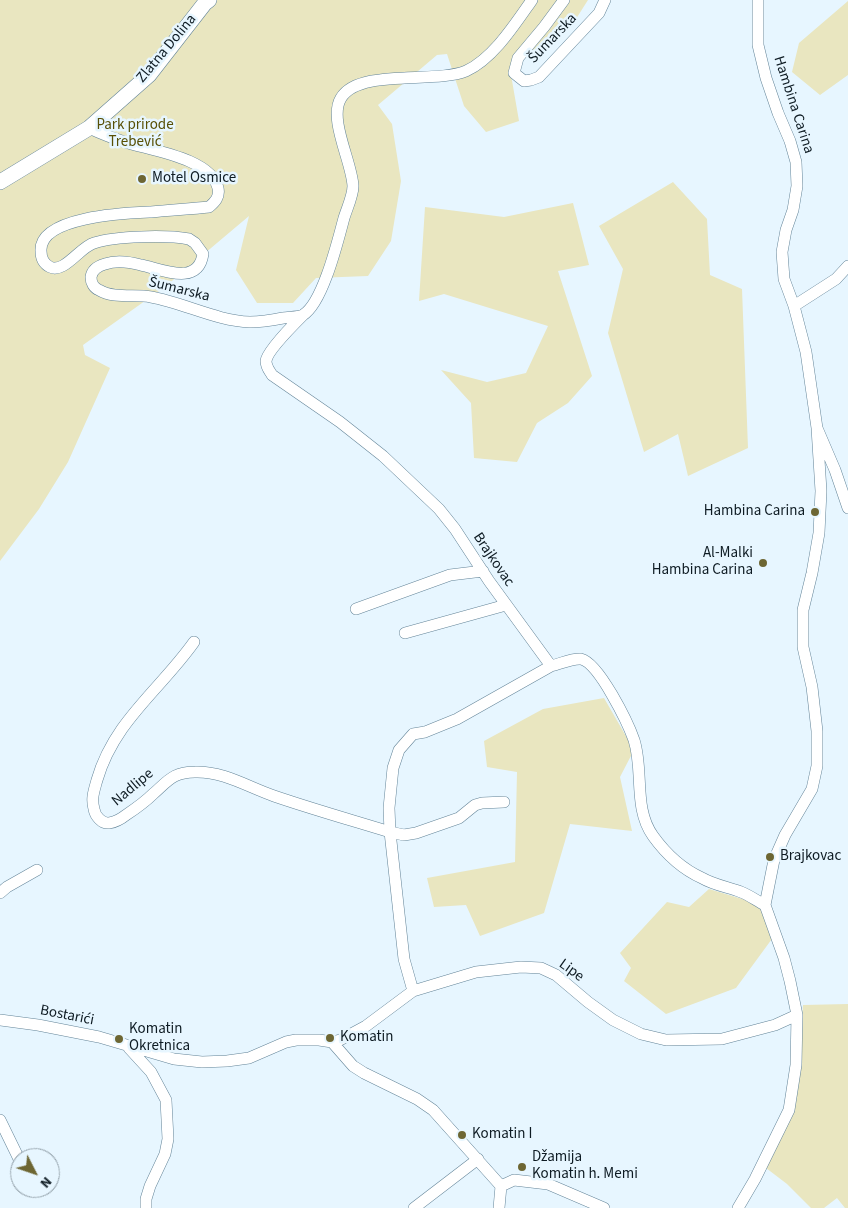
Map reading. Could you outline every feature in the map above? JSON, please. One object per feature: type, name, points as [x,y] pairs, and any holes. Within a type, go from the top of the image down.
[{"type":"main road","name":"Zlatna Dolina","points":[[0,182],[89,128],[149,75],[205,3],[210,0]]},
{"type":"street","points":[[303,315],[311,307],[325,280],[353,188],[350,167],[338,128],[340,99],[354,87],[370,82],[438,77],[465,71],[484,60],[506,35],[532,0]]},
{"type":"street","name":"Šumarska","points":[[564,0],[518,58],[514,72],[524,81],[539,76],[599,13],[606,0]]},
{"type":"street","name":"Hambina Carina","points":[[758,0],[758,45],[766,78],[796,162],[798,186],[782,252],[784,279],[794,306],[806,352],[817,428],[835,470],[848,508]]},
{"type":"street","name":"Šumarska","points":[[89,128],[126,142],[188,161],[203,168],[215,181],[218,195],[216,202],[209,207],[126,212],[101,215],[73,222],[56,230],[42,243],[41,257],[48,266],[62,268],[84,247],[95,242],[121,238],[189,239],[195,242],[202,254],[201,262],[191,271],[183,274],[174,274],[140,264],[112,262],[100,265],[94,270],[91,278],[93,285],[97,290],[110,295],[152,297],[226,318],[251,322],[303,315]]},
{"type":"street","points":[[794,306],[836,278],[848,266]]},
{"type":"street","name":"Brajkovac","points":[[303,315],[266,358],[266,366],[272,375],[340,422],[383,456],[439,509],[551,666]]},
{"type":"street","points":[[738,1208],[755,1179],[789,1110],[796,1065],[797,1016],[784,958],[765,905],[774,860],[785,835],[812,789],[817,766],[817,731],[812,687],[803,647],[803,610],[819,533],[821,491],[817,428]]},
{"type":"street","points":[[356,609],[450,575],[483,571]]},
{"type":"street","points":[[405,633],[506,605]]},
{"type":"street","name":"Nadlipe","points":[[194,642],[181,660],[132,714],[113,741],[101,766],[91,800],[94,813],[101,820],[107,823],[116,822],[154,794],[167,780],[188,773],[212,772],[272,795],[390,832]]},
{"type":"street","points":[[412,991],[404,959],[390,832],[389,808],[393,768],[399,750],[413,734],[425,732],[457,719],[551,666],[572,660],[582,659],[593,667],[606,683],[621,712],[634,741],[643,814],[652,834],[668,855],[702,879],[743,893],[765,905]]},
{"type":"street","points":[[390,832],[404,835],[416,834],[459,818],[475,805],[504,802]]},
{"type":"street","points":[[0,893],[37,870]]},
{"type":"street","name":"Lipe","points":[[332,1042],[340,1040],[366,1026],[412,991],[476,972],[521,967],[541,968],[556,975],[613,1020],[641,1034],[666,1040],[722,1039],[775,1025],[797,1016]]},
{"type":"street","name":"Bostarići","points":[[0,1020],[38,1025],[99,1037],[174,1060],[202,1062],[227,1062],[249,1058],[286,1042],[296,1040],[332,1042]]},
{"type":"street","points":[[332,1042],[353,1066],[417,1099],[433,1110],[501,1186],[499,1208]]},
{"type":"street","points":[[128,1047],[151,1072],[166,1100],[168,1139],[165,1154],[150,1186],[146,1199],[146,1208]]},
{"type":"street","points":[[0,1120],[14,1148]]},
{"type":"street","points":[[414,1208],[478,1159]]},
{"type":"street","points":[[501,1186],[514,1180],[548,1184],[604,1208]]},
{"type":"green space","name":"Park prirode Trebević","points":[[0,0],[588,0],[574,22],[510,69],[519,121],[486,132],[464,106],[447,54],[437,55],[378,105],[392,124],[401,181],[391,241],[368,276],[316,278],[293,303],[257,303],[236,270],[249,216],[166,286],[83,345],[85,355],[110,368],[68,462],[39,509],[0,561]]},
{"type":"green space","points":[[848,1],[848,75],[820,95],[792,72],[799,43]]},
{"type":"green space","points":[[673,182],[707,219],[710,275],[742,289],[748,448],[688,476],[678,434],[644,452],[608,333],[623,269],[599,226]]},
{"type":"green space","points":[[573,203],[589,265],[558,271],[592,376],[568,403],[537,423],[517,462],[474,458],[471,403],[441,370],[487,382],[526,373],[548,326],[444,294],[419,301],[425,207],[504,217]]},
{"type":"green space","points":[[604,698],[634,750],[620,777],[632,831],[570,824],[544,913],[480,936],[466,905],[434,907],[427,878],[515,862],[517,772],[487,767],[484,741],[543,709]]},
{"type":"green space","points":[[709,889],[759,904],[777,932],[736,988],[666,1014],[624,981],[631,968],[620,953],[667,902],[689,907]]},
{"type":"green space","points":[[848,1004],[848,1208],[845,1208],[837,1198],[824,1208],[811,1208],[787,1184],[766,1168],[796,1103],[803,1005]]},
{"type":"place","name":"Motel Osmice","points":[[142,179]]},
{"type":"place","name":"Hambina Carina","points":[[815,512]]},
{"type":"place","name":"Al-Malki Hambina Carina","points":[[763,563]]},
{"type":"place","name":"Brajkovac","points":[[770,857]]},
{"type":"place","name":"Komatin","points":[[330,1038]]},
{"type":"place","name":"Komatin Okretnica","points":[[119,1039]]},
{"type":"place","name":"Komatin I","points":[[462,1135]]},
{"type":"place","name":"Džamija Komatin h. Memi","points":[[522,1167]]}]
